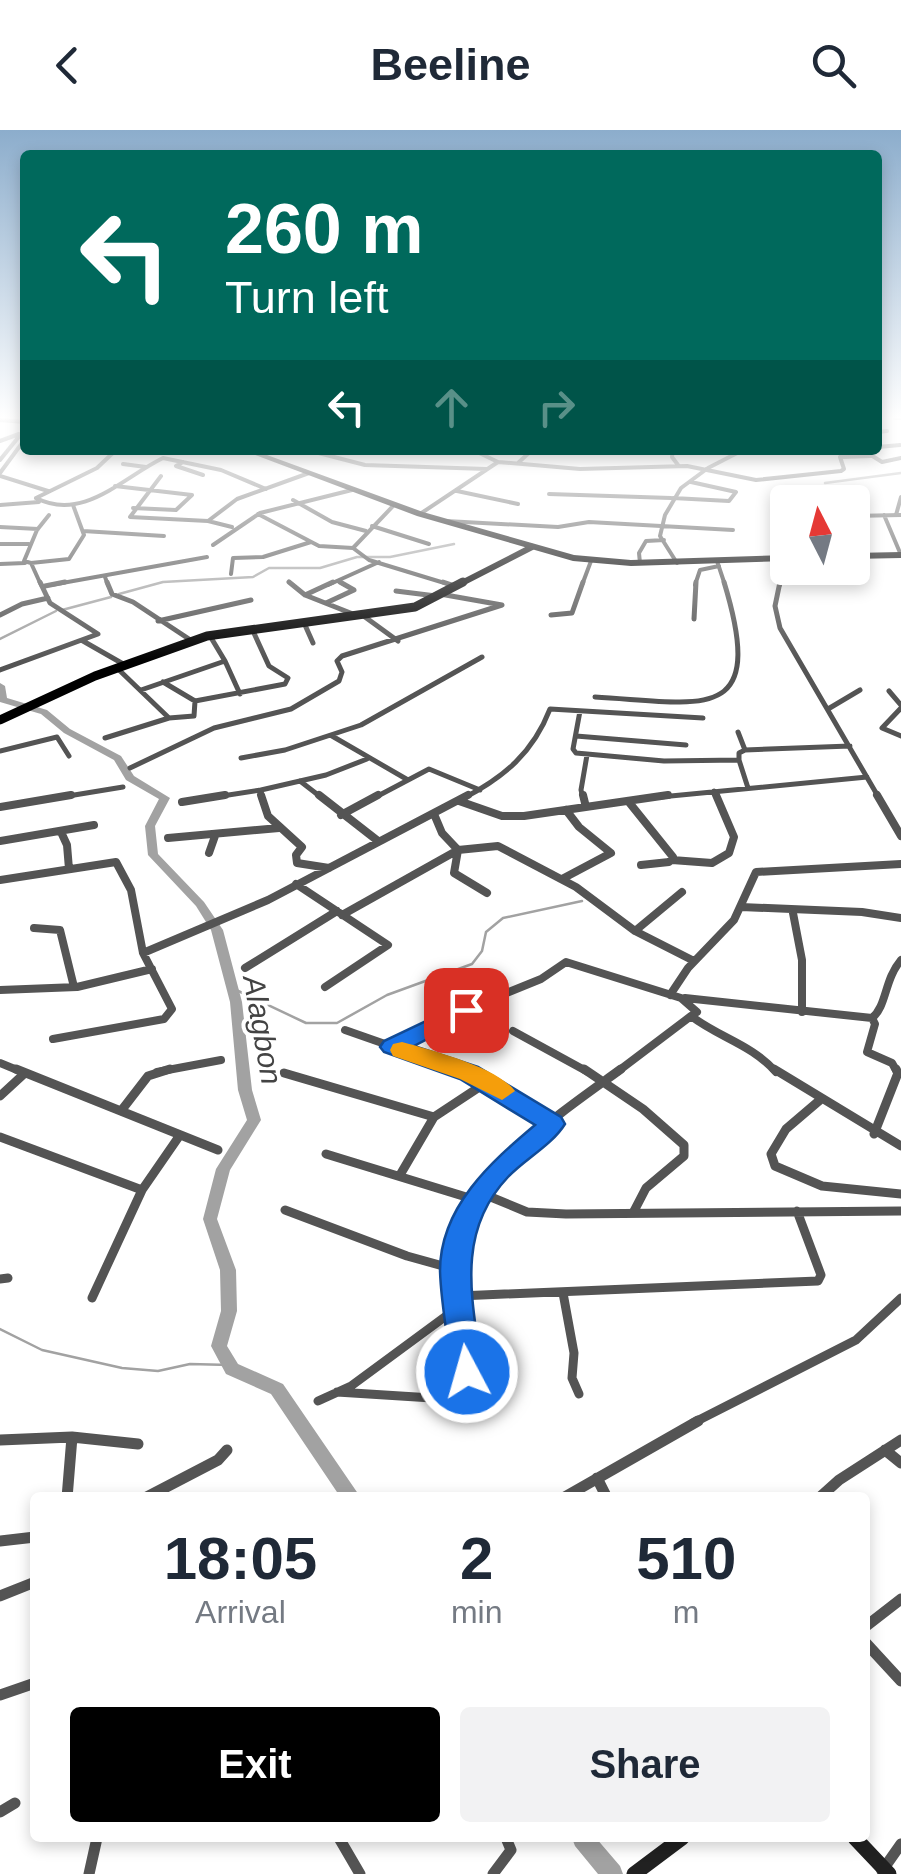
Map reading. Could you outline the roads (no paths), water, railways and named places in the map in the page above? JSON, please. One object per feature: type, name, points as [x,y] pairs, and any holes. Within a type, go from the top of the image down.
[{"type":"highway","points":[[378,499],[533,548],[592,561],[718,563],[770,559]]},
{"type":"highway","points":[[870,556],[901,555]]},
{"type":"main road","points":[[0,720],[121,666],[210,636],[415,607],[533,548]]},
{"type":"street","points":[[0,504],[73,504],[95,499]]},
{"type":"street","points":[[140,499],[128,514],[132,517],[208,520],[232,528]]},
{"type":"street","points":[[133,508],[176,510],[187,499]]},
{"type":"street","points":[[208,520],[210,514],[238,499]]},
{"type":"street","points":[[213,545],[232,528],[297,499]]},
{"type":"street","points":[[420,514],[444,499]]},
{"type":"street","points":[[496,499],[518,504]]},
{"type":"street","points":[[670,499],[666,502],[660,533],[676,563]]},
{"type":"street","points":[[698,499],[730,499]]},
{"type":"street","points":[[293,500],[332,522],[429,544]]},
{"type":"street","points":[[0,564],[72,558],[84,531],[73,504]]},
{"type":"street","points":[[353,548],[394,505]]},
{"type":"street","points":[[258,514],[324,548],[353,548],[366,558],[456,585]]},
{"type":"street","points":[[0,670],[83,642],[98,632],[57,609],[30,562],[23,558],[49,515]]},
{"type":"street","points":[[870,515],[898,515]]},
{"type":"street","points":[[884,515],[901,555]]},
{"type":"street","points":[[446,522],[460,519],[541,527],[590,522],[733,530]]},
{"type":"street","points":[[0,528],[38,529]]},
{"type":"street","points":[[84,531],[164,536]]},
{"type":"street","points":[[640,563],[646,541],[664,540]]},
{"type":"street","points":[[231,574],[232,558],[263,557],[311,542]]},
{"type":"street","points":[[0,544],[29,544]]},
{"type":"street","points":[[45,586],[207,557]]},
{"type":"street","points":[[551,614],[572,613],[592,561]]},
{"type":"street","points":[[305,595],[378,562]]},
{"type":"street","points":[[595,697],[719,700],[736,683],[736,640],[718,563],[700,570],[693,590],[694,618]]},
{"type":"street","points":[[105,577],[112,594],[136,602],[158,621],[192,641]]},
{"type":"street","points":[[326,603],[354,590],[338,581]]},
{"type":"street","points":[[289,582],[305,595],[364,617],[398,641]]},
{"type":"street","points":[[780,585],[774,606],[780,628],[901,836]]},
{"type":"street","points":[[130,768],[208,732],[291,709],[338,680],[342,672],[337,661],[342,656],[502,605],[396,591]]},
{"type":"street","points":[[0,614],[48,598]]},
{"type":"street","points":[[158,621],[251,600]]},
{"type":"street","points":[[304,625],[313,643]]},
{"type":"street","points":[[163,682],[195,701],[289,681],[269,666],[253,631]]},
{"type":"street","points":[[210,636],[240,694]]},
{"type":"street","points":[[83,642],[121,666],[168,718]]},
{"type":"street","points":[[242,758],[332,736],[370,721],[482,658]]},
{"type":"street","points":[[140,690],[225,661]]},
{"type":"street","points":[[828,709],[860,690]]},
{"type":"street","points":[[889,691],[901,706],[882,728],[901,736]]},
{"type":"street","points":[[195,701],[194,716],[208,732]]},
{"type":"street","points":[[143,953],[218,922],[480,790],[512,770],[538,735],[548,710],[703,718]]},
{"type":"street","points":[[580,711],[574,752],[664,761],[739,760]]},
{"type":"street","points":[[105,738],[168,718],[194,716]]},
{"type":"street","points":[[738,732],[745,750]]},
{"type":"street","points":[[332,736],[408,780]]},
{"type":"street","points":[[576,736],[686,746]]},
{"type":"street","points":[[0,750],[57,737],[69,756]]},
{"type":"street","points":[[748,788],[739,760],[739,753],[745,750],[850,746]]},
{"type":"street","points":[[586,807],[581,790],[587,755]]},
{"type":"street","points":[[182,802],[300,781],[367,759]]},
{"type":"street","points":[[341,815],[434,769],[480,790]]},
{"type":"street","points":[[459,802],[502,816],[867,777]]},
{"type":"street","points":[[300,781],[378,841]]},
{"type":"street","points":[[0,807],[123,787]]},
{"type":"street","points":[[261,790],[264,809],[302,847],[296,855],[297,862],[329,868]]},
{"type":"street","points":[[641,864],[672,860],[712,863],[729,853],[734,837],[714,791]]},
{"type":"street","points":[[628,800],[669,848],[672,860]]},
{"type":"street","points":[[562,879],[611,853],[579,827],[566,810]]},
{"type":"street","points":[[434,814],[442,833],[458,850]]},
{"type":"street","points":[[0,840],[94,825]]},
{"type":"street","points":[[168,838],[279,828]]},
{"type":"street","points":[[61,832],[67,844],[69,868]]},
{"type":"street","points":[[209,853],[215,836]]},
{"type":"street","points":[[245,968],[458,850],[498,846],[562,879],[635,932],[694,962]]},
{"type":"street","points":[[458,850],[454,873],[488,894]]},
{"type":"street","points":[[0,880],[104,862],[120,864],[131,890],[143,953],[172,1009],[164,1019],[53,1039]]},
{"type":"street","points":[[670,995],[694,962],[730,926],[756,872],[901,864]]},
{"type":"street","points":[[296,884],[388,945],[325,987]]},
{"type":"street","points":[[635,932],[682,892]]},
{"type":"street","points":[[741,907],[793,912],[860,910],[901,918]]},
{"type":"street","points":[[793,912],[802,960],[802,1012]]},
{"type":"street","points":[[34,928],[54,926],[60,930],[74,987]]},
{"type":"street","points":[[392,1047],[445,1018],[541,979],[566,962],[681,998],[872,1018],[880,1012],[889,974],[901,960]]},
{"type":"street","points":[[0,990],[30,992],[74,987],[152,970]]},
{"type":"street","points":[[337,1392],[448,1400],[464,1385],[467,1372],[454,1269],[461,1232],[479,1196],[498,1171],[552,1124],[697,1012],[681,998]]},
{"type":"street","points":[[691,1016],[712,1032],[757,1051],[780,1077],[901,1146]]},
{"type":"street","points":[[872,1018],[875,1024],[867,1052],[892,1063],[898,1072],[874,1134]]},
{"type":"street","points":[[346,1030],[487,1082],[552,1124]]},
{"type":"street","points":[[513,1031],[569,1059],[661,1123],[686,1148],[684,1156],[646,1188],[633,1213]]},
{"type":"street","points":[[121,1111],[148,1076],[221,1060]]},
{"type":"street","points":[[0,1063],[218,1150]]},
{"type":"street","points":[[0,1096],[25,1073]]},
{"type":"street","points":[[284,1073],[434,1117]]},
{"type":"street","points":[[400,1175],[434,1117],[487,1082]]},
{"type":"street","points":[[820,1100],[782,1128],[770,1154],[775,1166],[822,1186],[901,1194]]},
{"type":"street","points":[[92,1298],[142,1190],[166,1161],[180,1134]]},
{"type":"street","points":[[0,1137],[142,1190]]},
{"type":"street","points":[[326,1154],[527,1212],[901,1211]]},
{"type":"street","points":[[285,1210],[407,1256],[454,1269]]},
{"type":"street","points":[[318,1401],[337,1392],[460,1301],[818,1281],[820,1275],[797,1211]]},
{"type":"street","points":[[563,1293],[574,1353],[572,1378],[579,1394]]},
{"type":"street","points":[[574,1492],[661,1440],[856,1340],[901,1298]]},
{"type":"street","points":[[0,1440],[50,1434],[138,1444]]},
{"type":"street","points":[[67,1492],[72,1437]]},
{"type":"street","points":[[825,1492],[901,1440]]},
{"type":"street","points":[[157,1492],[218,1460],[228,1450]]},
{"type":"street","points":[[885,1450],[901,1463]]},
{"type":"street","points":[[598,1478],[604,1492]]},
{"type":"street","points":[[0,1541],[30,1538]]},
{"type":"street","points":[[0,1596],[30,1584]]},
{"type":"street","points":[[870,1624],[901,1599]]},
{"type":"street","points":[[870,1647],[901,1681]]},
{"type":"street","points":[[0,1695],[30,1685]]},
{"type":"street","points":[[0,1812],[15,1803]]},
{"type":"street","points":[[89,1874],[99,1842]]},
{"type":"street","points":[[341,1842],[360,1874]]},
{"type":"street","points":[[493,1874],[510,1850],[507,1842]]},
{"type":"street","points":[[635,1873],[677,1842]]},
{"type":"street","points":[[859,1842],[884,1872],[901,1844]]},
{"type":"waterway","points":[[119,594],[163,582],[253,577],[269,568],[320,568],[357,557],[390,557],[454,544]]},
{"type":"waterway","points":[[62,610],[111,597]]},
{"type":"waterway","points":[[0,639],[56,611]]},
{"type":"waterway","name":"Alagbon","points":[[0,686],[3,700],[44,712],[67,731],[118,758],[130,778],[165,798],[150,826],[153,855],[200,904],[217,930],[236,1002],[245,1090],[254,1120],[223,1169],[210,1219],[228,1270],[229,1311],[219,1346],[232,1369],[277,1389],[348,1492]]},
{"type":"waterway","points":[[232,988],[306,1023],[337,1023],[387,995],[472,964],[482,951],[486,932],[503,918],[582,901]]},
{"type":"waterway","points":[[0,1329],[42,1350],[122,1368],[158,1371],[190,1364],[230,1365]]},
{"type":"waterway","name":"Alagbon","points":[[586,1842],[612,1874]]}]
